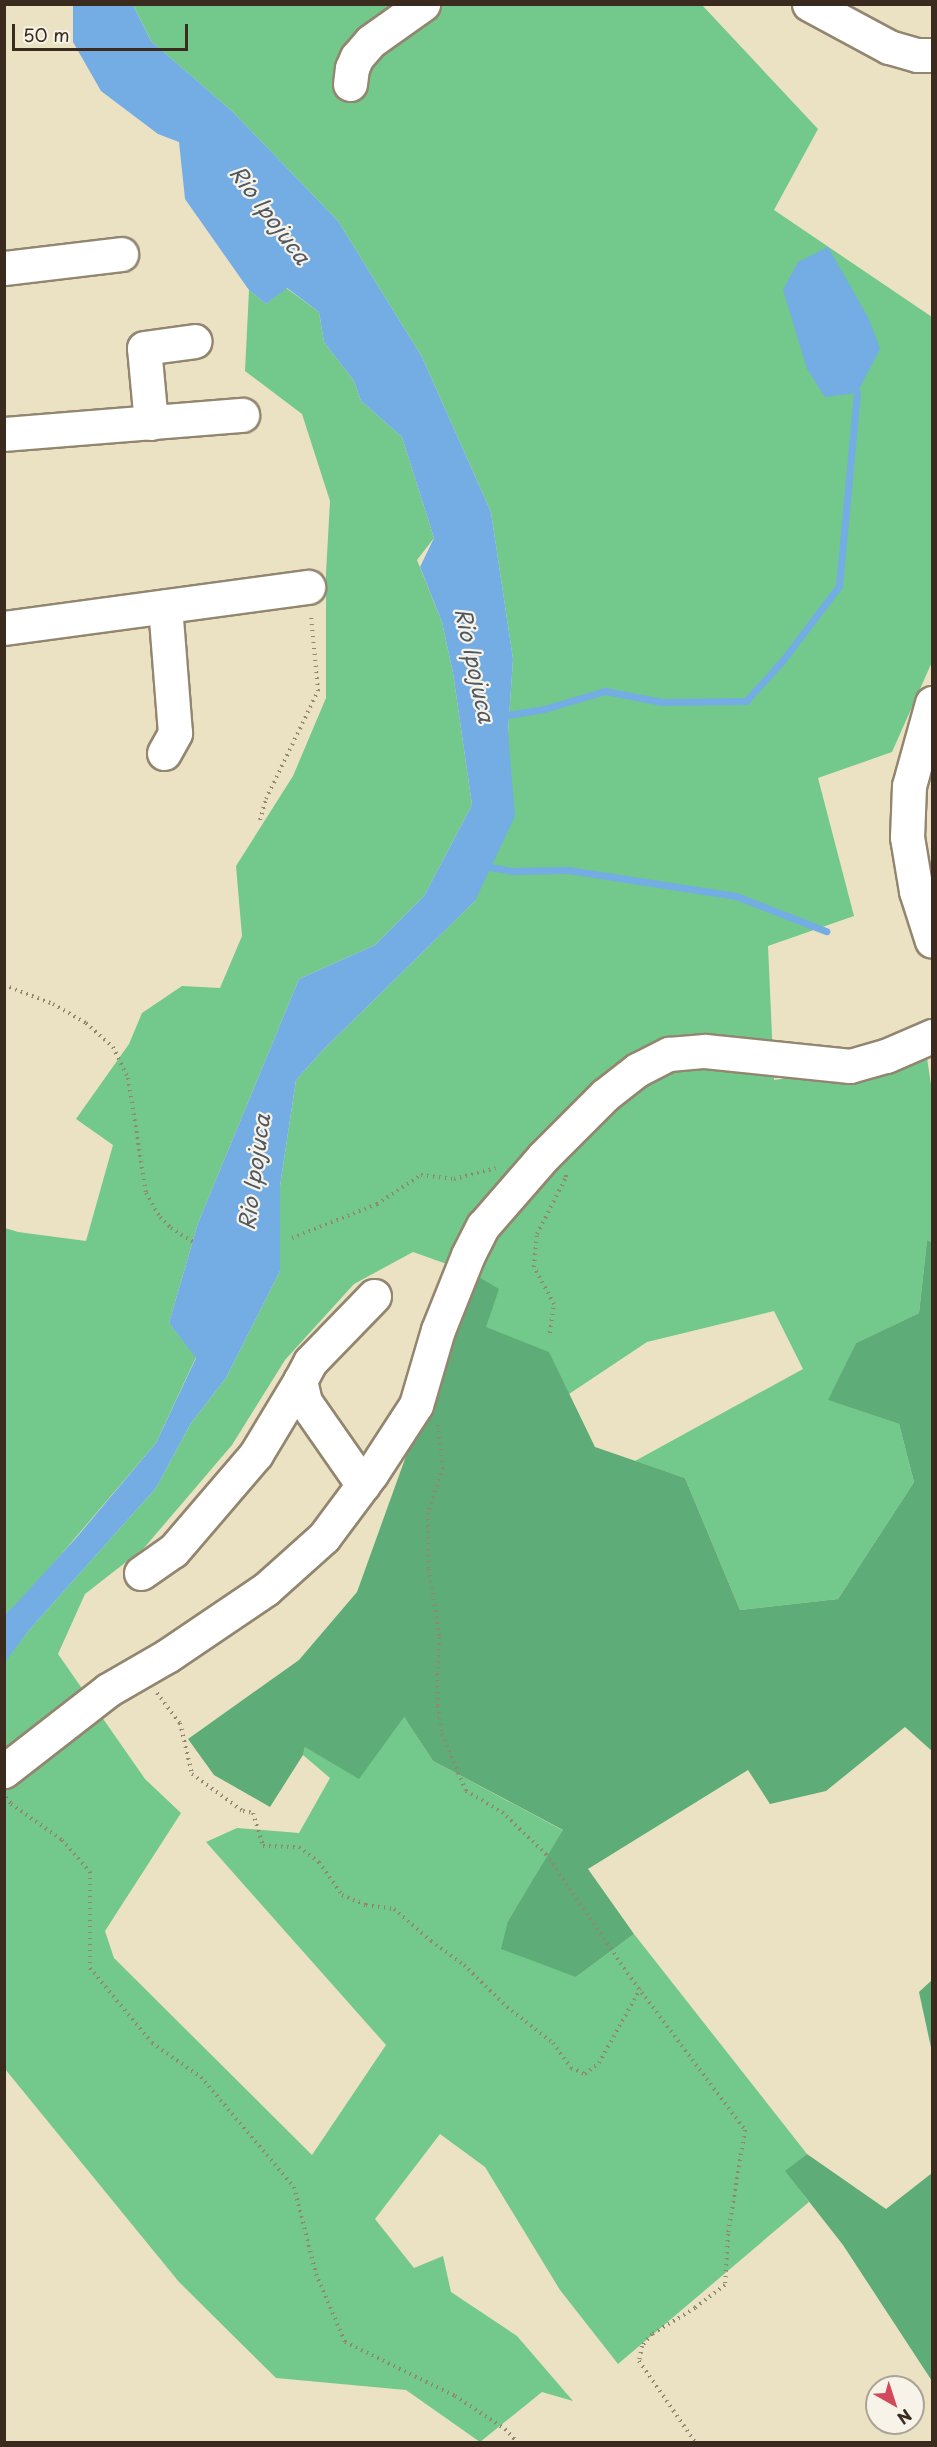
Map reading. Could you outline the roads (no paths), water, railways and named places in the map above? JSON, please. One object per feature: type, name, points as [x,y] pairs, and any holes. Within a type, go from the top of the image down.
[{"type":"street","points":[[350,84],[352,68],[357,57],[371,40],[423,4]]},
{"type":"street","points":[[809,4],[889,47],[917,55],[933,55]]},
{"type":"street","points":[[4,268],[121,254]]},
{"type":"street","points":[[151,423],[144,348],[195,341]]},
{"type":"street","points":[[4,434],[242,415]]},
{"type":"street","points":[[4,628],[308,587]]},
{"type":"street","points":[[164,753],[175,732],[165,606]]},
{"type":"street","points":[[932,939],[924,890],[907,837],[909,786],[933,703]]},
{"type":"street","points":[[4,1771],[108,1690],[210,1628],[266,1589],[324,1538],[363,1485],[416,1405],[438,1330],[468,1255],[483,1226],[513,1189],[605,1095],[637,1070],[669,1054],[705,1051],[850,1066],[886,1056],[933,1036]]},
{"type":"street","points":[[141,1573],[173,1551],[256,1454],[310,1362],[374,1296]]},
{"type":"street","points":[[300,1381],[305,1402],[363,1485]]},
{"type":"water","name":"Rio Ipojuca","points":[[73,5],[133,5],[151,41],[233,112],[338,221],[422,357],[491,512],[513,659],[508,733],[515,816],[475,901],[323,1050],[296,1080],[280,1186],[280,1271],[226,1378],[191,1423],[156,1488],[30,1629],[5,1662],[5,1614],[76,1538],[156,1443],[196,1358],[169,1323],[198,1223],[299,979],[375,945],[424,896],[472,805],[453,673],[442,622],[420,567],[434,538],[402,437],[361,401],[354,381],[324,342],[319,312],[287,288],[266,304],[249,290],[185,199],[179,142],[158,134],[101,91],[73,42]]},
{"type":"water","points":[[828,247],[869,319],[880,349],[857,393],[825,397],[807,369],[783,290],[798,262]]},
{"type":"waterway","name":"Rio Ipojuca","points":[[501,716],[544,709],[605,691],[662,702],[746,701],[783,660],[839,586],[857,393]]},
{"type":"waterway","points":[[484,866],[511,871],[568,870],[736,896],[826,931]]}]
